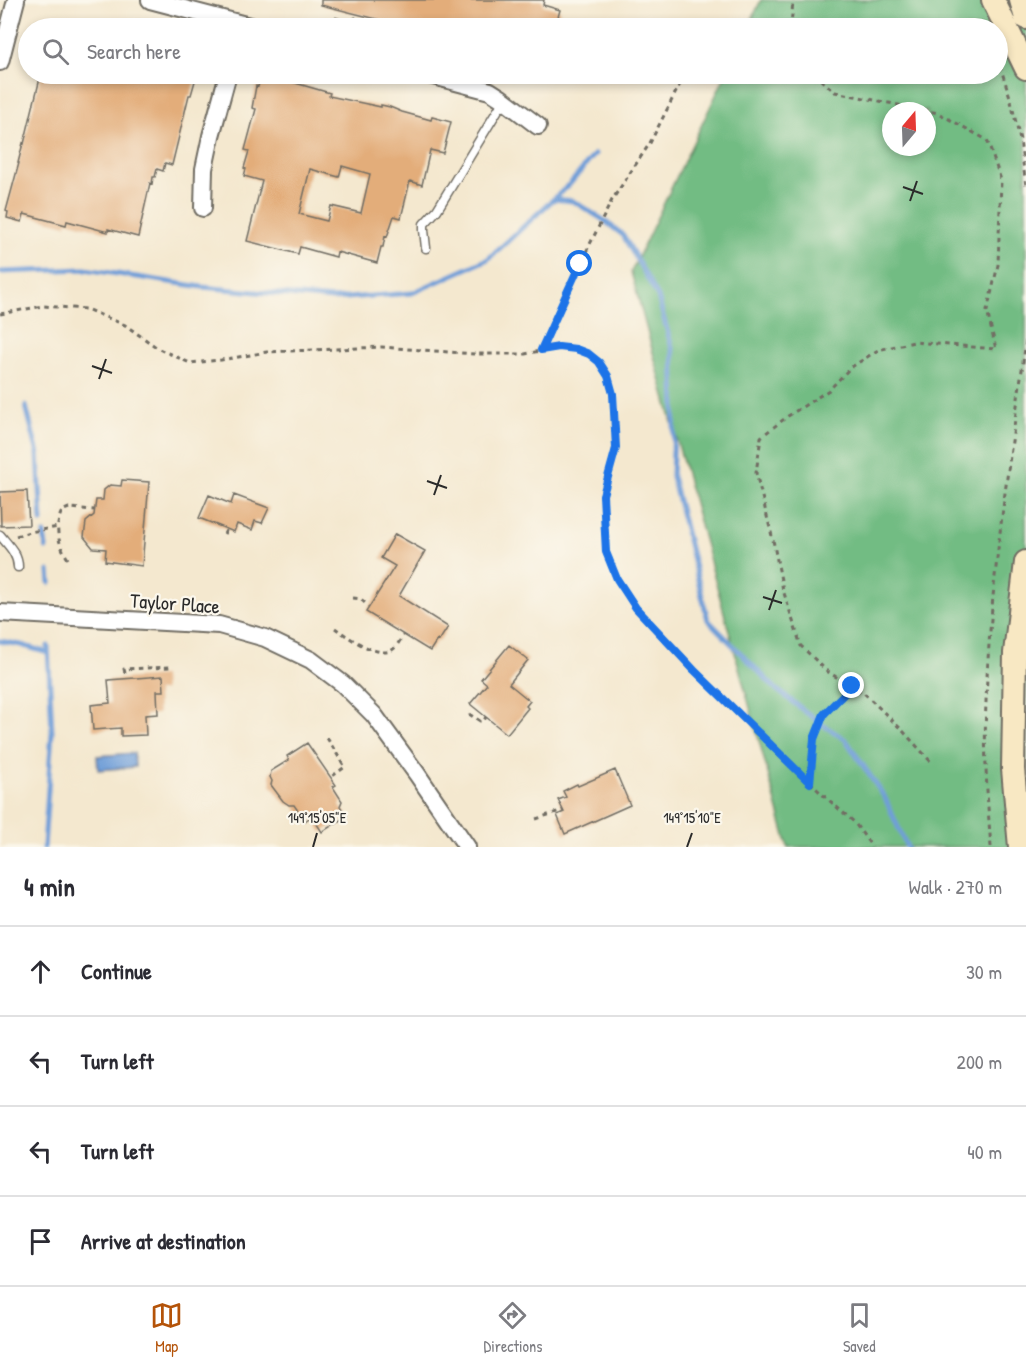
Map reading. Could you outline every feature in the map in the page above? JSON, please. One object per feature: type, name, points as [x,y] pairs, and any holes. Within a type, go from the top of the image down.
[{"type":"main road","points":[[993,0],[1002,18]]},
{"type":"main road","points":[[1021,0],[1026,18]]},
{"type":"main road","points":[[1008,31],[1026,68]]},
{"type":"main road","points":[[1020,847],[1013,769],[1015,653],[1026,562]]},
{"type":"street","points":[[0,63],[16,0]]},
{"type":"street","points":[[150,0],[214,18]]},
{"type":"street","points":[[203,208],[204,169],[225,84]]},
{"type":"street","points":[[465,84],[485,89],[504,100],[538,126]]},
{"type":"street","name":"Taylor Place","points":[[0,613],[219,626],[265,638],[311,660],[343,684],[374,715],[467,847]]},
{"type":"lane","points":[[426,248],[424,224],[436,210],[504,100]]},
{"type":"lane","points":[[2,537],[15,553],[18,567]]},
{"type":"path","points":[[792,18],[793,0]]},
{"type":"path","points":[[541,350],[607,209],[650,143],[680,84]]},
{"type":"path","points":[[826,84],[835,92],[938,113],[987,140],[1001,180],[998,265],[987,311],[996,349],[914,342],[878,350],[850,368],[829,390],[788,416],[761,437],[756,473],[783,590],[801,646],[828,672],[865,694],[933,764]]},
{"type":"path","points":[[1006,84],[1020,140],[1026,186]]},
{"type":"path","points":[[0,314],[43,306],[86,309],[125,325],[159,349],[190,363],[267,352],[382,347],[475,354],[525,354],[559,347],[576,349],[589,354],[599,362],[608,376],[613,394],[616,448],[603,495],[606,552],[617,579],[636,608],[694,670],[810,783],[854,822],[872,847]]},
{"type":"path","points":[[991,847],[987,793],[986,703],[991,612],[1026,340]]},
{"type":"path","points":[[68,559],[60,547],[58,535],[62,511],[65,509],[95,510]]},
{"type":"path","points":[[2,537],[58,527]]},
{"type":"path","points":[[224,534],[226,529]]},
{"type":"path","points":[[353,597],[361,599],[369,607]]},
{"type":"path","points":[[335,628],[368,647],[386,653],[396,646],[403,635]]},
{"type":"path","points":[[125,673],[124,669],[172,667]]},
{"type":"path","points":[[810,783],[814,739],[824,714],[852,686]]},
{"type":"path","points":[[469,714],[480,721],[486,717]]},
{"type":"path","points":[[327,738],[345,767],[331,777]]},
{"type":"path","points":[[536,819],[563,810]]},
{"type":"green space","points":[[761,0],[1026,0],[1026,847],[788,847],[631,272],[721,84],[1008,84],[1008,18],[753,18]]},
{"type":"water","points":[[134,753],[135,767],[98,770],[97,756]]},
{"type":"building","points":[[321,0],[544,0],[543,5],[560,10],[558,18],[372,18],[321,5]]},
{"type":"building","points":[[39,84],[194,84],[191,95],[189,95],[172,165],[165,163],[163,171],[157,169],[152,184],[150,183],[138,237],[67,221],[66,225],[24,214],[22,222],[7,218],[8,212],[6,211]]},
{"type":"building","points":[[259,84],[299,84],[330,93],[329,96],[390,107],[431,120],[432,117],[451,122],[443,153],[430,150],[422,185],[410,181],[401,218],[394,216],[377,263],[337,252],[336,257],[300,247],[298,254],[247,241],[262,181],[244,176],[249,151],[245,150],[256,109],[252,108],[256,86],[258,87]],"holes":[[[342,166],[370,174],[361,213],[331,206],[327,221],[299,214],[310,169],[339,177]]]},
{"type":"building","points":[[122,480],[149,482],[142,566],[105,561],[106,549],[93,548],[84,537],[86,522],[94,515],[96,500],[103,500],[104,490],[110,485],[121,486]]},
{"type":"building","points":[[27,491],[29,525],[1,526],[0,492]]},
{"type":"building","points":[[209,495],[231,504],[234,495],[269,508],[262,523],[255,521],[252,530],[237,524],[234,532],[199,518]]},
{"type":"building","points":[[395,534],[425,551],[399,596],[448,627],[430,651],[366,612],[395,566],[381,558]]},
{"type":"building","points":[[509,645],[528,660],[509,684],[530,701],[526,706],[528,708],[507,734],[470,704],[487,684],[481,679]]},
{"type":"building","points":[[163,676],[164,691],[157,691],[158,714],[145,715],[146,735],[121,736],[121,728],[93,730],[91,705],[110,703],[108,680]]},
{"type":"building","points":[[307,743],[336,785],[333,787],[342,801],[340,806],[347,816],[322,832],[312,816],[305,821],[294,805],[283,801],[271,785],[271,771],[289,760],[287,756]]},
{"type":"building","points":[[615,770],[630,805],[565,834],[557,815],[564,812],[558,800],[566,797],[563,791]]},
{"type":"waterway","points":[[0,272],[85,269],[202,287],[333,299],[412,293],[488,259],[569,185],[595,154]]},
{"type":"waterway","points":[[554,199],[573,201],[623,235],[658,297],[673,352],[675,406],[672,476],[708,620],[776,689],[846,740],[885,798],[907,847]]},
{"type":"waterway","points":[[26,406],[38,454],[42,522]]},
{"type":"waterway","points":[[44,534],[46,548]]},
{"type":"waterway","points":[[49,571],[50,583]]},
{"type":"waterway","points":[[0,641],[48,653]]},
{"type":"waterway","points":[[44,847],[52,732],[48,646]]},
{"type":"route","points":[[580,264],[541,350],[559,347],[576,349],[589,354],[599,362],[608,376],[613,394],[616,448],[603,495],[604,526],[606,552],[617,579],[636,608],[694,670],[810,783],[814,739],[824,714],[852,686]]}]
